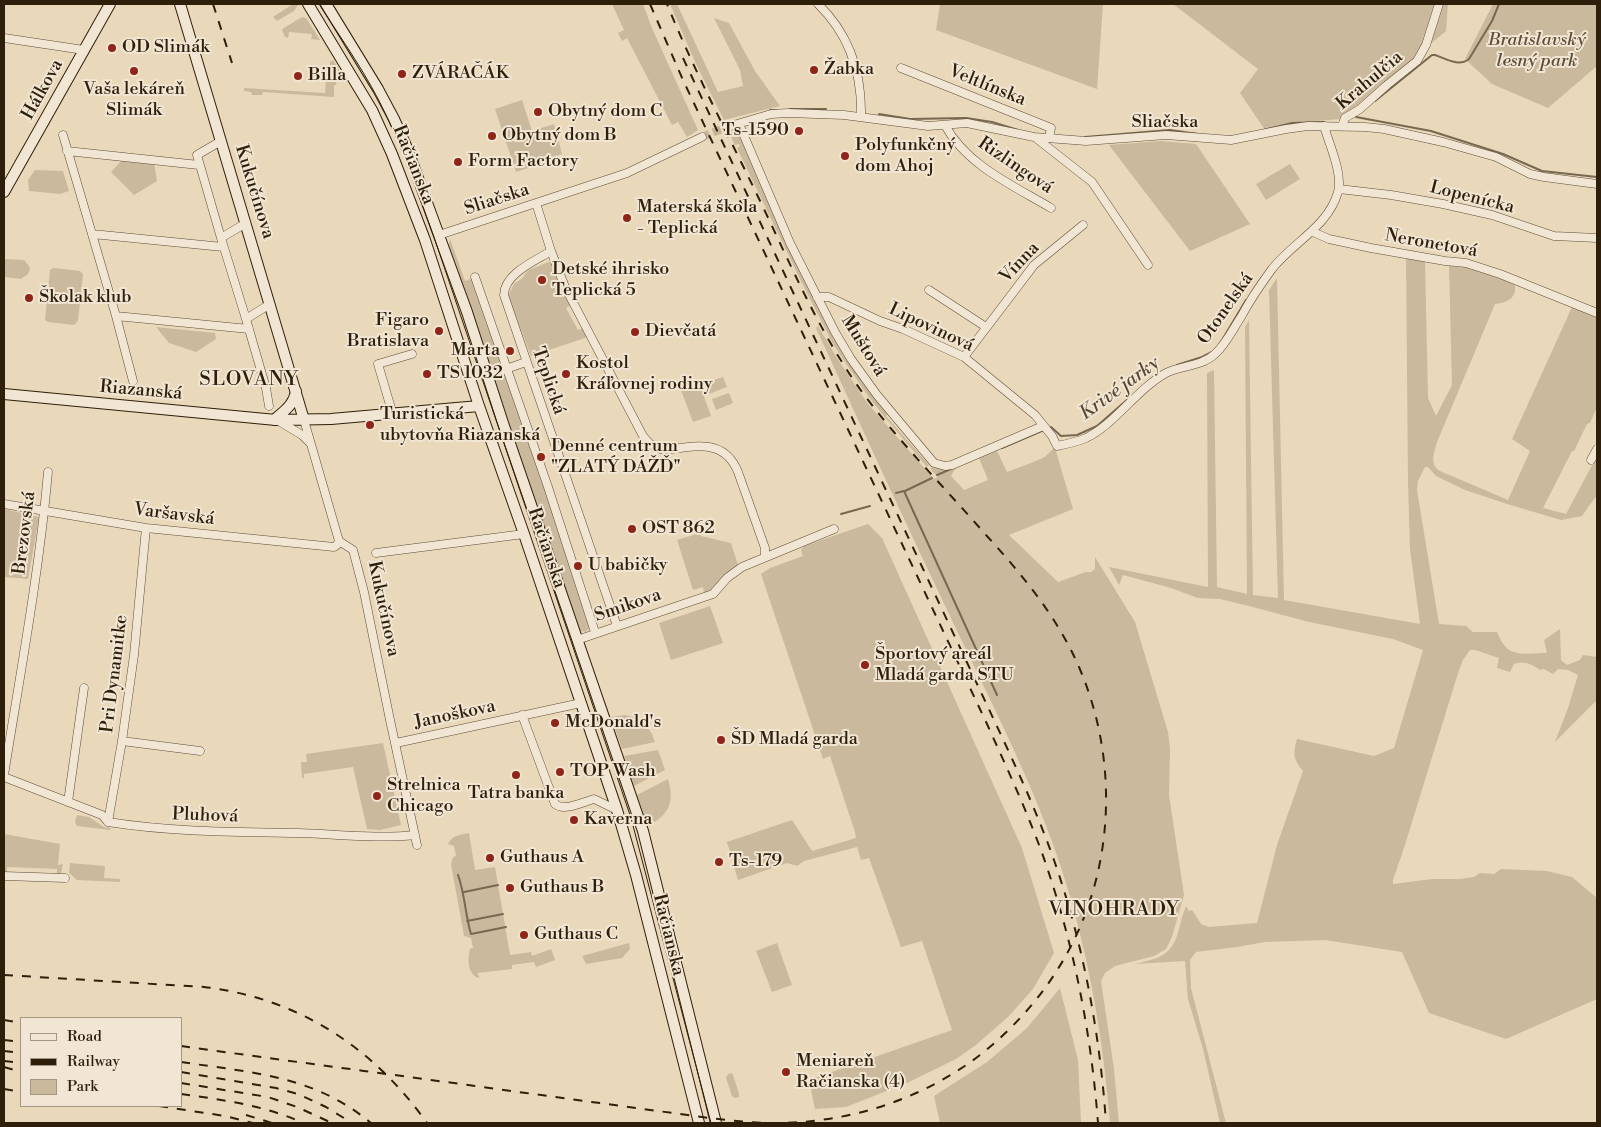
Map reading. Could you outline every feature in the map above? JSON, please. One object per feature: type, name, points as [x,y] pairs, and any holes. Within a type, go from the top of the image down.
[{"type":"main road","name":"Hálkova","points":[[4,192],[110,4]]},
{"type":"main road","name":"Kukučínova","points":[[180,4],[304,420]]},
{"type":"main road","name":"Račianska","points":[[308,4],[366,99],[383,134],[425,240],[479,406],[617,810],[699,1123]]},
{"type":"main road","name":"Račianska","points":[[326,4],[387,103],[407,148],[467,312],[576,640],[643,831],[716,1123]]},
{"type":"main road","points":[[275,420],[291,404],[296,390]]},
{"type":"main road","name":"Riazanská","points":[[4,394],[275,420],[393,415],[479,406]]},
{"type":"street","points":[[818,4],[839,31],[855,62],[861,94],[860,116]]},
{"type":"street","name":"Krahulčia","points":[[1342,126],[1345,118],[1360,110],[1417,61],[1426,45],[1439,4]]},
{"type":"street","points":[[4,38],[84,50]]},
{"type":"street","name":"Veltlínska","points":[[901,68],[1051,128],[1049,138]]},
{"type":"street","name":"Sliačska","points":[[727,127],[771,114],[826,114],[860,116],[928,126],[967,123],[1034,137],[1086,141],[1166,135],[1231,140],[1286,129],[1342,126],[1384,129],[1417,136],[1488,154],[1530,174],[1597,184]]},
{"type":"street","name":"Muštová","points":[[739,124],[790,243],[835,332],[860,374],[934,463],[944,466],[952,465],[1043,426]]},
{"type":"street","name":"Rizlingová","points":[[945,125],[957,143],[977,162],[998,177],[1051,208]]},
{"type":"street","points":[[1324,126],[1338,173],[1339,189]]},
{"type":"street","points":[[63,136],[134,381]]},
{"type":"street","name":"Sliačska","points":[[439,235],[627,173],[702,137]]},
{"type":"street","points":[[1034,137],[1092,182],[1148,265]]},
{"type":"street","points":[[221,141],[197,155],[266,388],[269,406]]},
{"type":"street","points":[[67,150],[199,164]]},
{"type":"street","name":"Otonelská","points":[[1057,446],[1086,437],[1099,429],[1164,374],[1177,368],[1204,362],[1216,353],[1273,268],[1288,252],[1312,232],[1334,204],[1339,189]]},
{"type":"street","name":"Lopenícka","points":[[1339,189],[1391,194],[1443,204],[1492,215],[1554,236],[1597,238]]},
{"type":"street","points":[[536,203],[551,251],[568,294],[643,436],[658,449],[701,445],[714,447],[732,460],[765,548],[765,557]]},
{"type":"street","points":[[92,234],[222,243],[246,223]]},
{"type":"street","name":"Vínna","points":[[964,357],[1034,265],[1083,225]]},
{"type":"street","name":"Neronetová","points":[[1312,232],[1329,239],[1371,248],[1466,263],[1500,274],[1597,313]]},
{"type":"street","name":"Teplická","points":[[551,251],[513,276],[507,282],[504,296],[617,626]]},
{"type":"street","points":[[475,277],[551,496],[594,629]]},
{"type":"street","points":[[929,290],[986,327]]},
{"type":"street","name":"Lipovinová","points":[[817,297],[829,296],[880,321],[903,329],[964,357],[1035,415],[1052,436],[1057,446]]},
{"type":"street","points":[[246,319],[270,304]]},
{"type":"street","points":[[116,316],[249,329]]},
{"type":"street","points":[[393,415],[378,364],[412,354]]},
{"type":"street","points":[[492,374],[523,363]]},
{"type":"street","name":"Riazanská","points":[[275,420],[302,435],[313,447]]},
{"type":"street","name":"Kukučínova","points":[[304,420],[339,540],[353,550],[364,592],[417,844]]},
{"type":"street","points":[[1591,460],[1597,449]]},
{"type":"street","name":"Brezovská","points":[[4,776],[44,511],[48,472]]},
{"type":"street","name":"Varšavská","points":[[4,504],[146,528],[334,547],[339,540]]},
{"type":"street","name":"Pri Dynamitke","points":[[108,822],[134,655],[146,528]]},
{"type":"street","name":"Smikova","points":[[576,640],[713,594],[727,578],[742,567],[834,529]]},
{"type":"street","points":[[376,554],[524,534]]},
{"type":"street","points":[[68,802],[84,688]]},
{"type":"street","name":"Janoškova","points":[[396,743],[581,703]]},
{"type":"street","name":"Janoškova","points":[[522,715],[555,804],[561,808],[594,799],[617,810]]},
{"type":"street","points":[[122,741],[200,751]]},
{"type":"street","name":"Pluhová","points":[[4,776],[102,815],[108,822],[158,829],[204,831],[367,836],[415,835]]},
{"type":"street","points":[[4,876],[65,878]]},
{"type":"green space","points":[[293,4],[298,5],[294,11],[277,21],[273,17]]},
{"type":"green space","points":[[612,4],[643,4],[698,130],[687,137],[678,122],[672,125],[627,38],[622,41],[618,33],[624,30]]},
{"type":"green space","points":[[670,4],[677,4],[718,92],[743,86],[740,70],[714,18],[729,23],[755,71],[780,106],[724,120],[696,64]]},
{"type":"green space","points":[[940,4],[1103,4],[1097,89],[936,30]]},
{"type":"green space","points":[[1173,4],[1448,4],[1446,31],[1341,119],[1290,123],[1265,130],[1240,93],[1258,69]]},
{"type":"green space","name":"Bratislavský lesný park","points":[[1493,4],[1597,4],[1597,66],[1548,108],[1492,84],[1465,59]]},
{"type":"green space","points":[[302,17],[306,18],[320,40],[311,39],[312,34],[289,32],[288,38],[285,37],[282,30]]},
{"type":"green space","points":[[333,60],[344,78],[337,79],[336,85],[334,85],[334,97],[263,92],[262,95],[252,95],[251,92],[244,91],[244,88],[325,93],[326,79],[329,78],[330,62]]},
{"type":"green space","points":[[522,100],[532,131],[554,124],[562,154],[531,164],[531,167],[516,172],[495,109]]},
{"type":"green space","points":[[734,130],[738,132],[743,141],[812,293],[889,413],[886,416],[929,465],[927,467],[865,392],[833,344],[737,148],[740,146],[739,144],[735,145],[732,139],[731,133]]},
{"type":"green space","points":[[1161,141],[1196,144],[1250,224],[1190,251],[1109,145]]},
{"type":"green space","points":[[123,159],[154,162],[157,181],[134,195],[111,172]]},
{"type":"green space","points":[[1290,164],[1300,179],[1266,200],[1256,184]]},
{"type":"green space","points":[[35,170],[63,171],[69,191],[60,194],[29,191],[28,180]]},
{"type":"green space","points":[[450,239],[465,281],[473,278],[501,360],[491,371],[448,248]]},
{"type":"green space","points":[[1406,258],[1425,261],[1428,398],[1436,416],[1452,385],[1449,266],[1469,267],[1513,281],[1515,291],[1512,298],[1495,304],[1437,442],[1433,458],[1434,465],[1440,471],[1508,500],[1530,451],[1512,439],[1572,307],[1597,317],[1597,407],[1543,508],[1566,514],[1597,456],[1597,495],[1582,516],[1561,520],[1507,504],[1465,490],[1436,476],[1428,467],[1425,467],[1418,481],[1417,490],[1439,624],[1466,626],[1473,632],[1497,632],[1502,643],[1509,649],[1513,652],[1524,654],[1547,653],[1544,640],[1560,629],[1561,660],[1567,665],[1580,660],[1583,655],[1597,657],[1597,700],[1555,742],[1578,675],[1568,670],[1558,669],[1553,674],[1544,669],[1540,670],[1531,664],[1520,662],[1514,664],[1510,672],[1497,668],[1499,658],[1470,650],[1459,670],[1393,884],[1432,879],[1460,879],[1474,877],[1480,873],[1494,874],[1501,869],[1547,871],[1572,877],[1597,898],[1597,999],[1506,1039],[1429,1013],[1402,952],[1325,940],[1265,942],[1196,952],[1190,960],[1191,988],[1226,1123],[1220,1123],[1203,1049],[1188,999],[1185,961],[1135,964],[1151,960],[1169,950],[1176,938],[1186,906],[1189,911],[1192,910],[1201,924],[1209,927],[1257,923],[1277,845],[1303,771],[1297,763],[1295,756],[1297,739],[1374,756],[1394,748],[1423,650],[1393,639],[1309,622],[1220,599],[1198,598],[1171,588],[1123,575],[1119,585],[1109,567],[1208,587],[1207,373],[1214,370],[1217,587],[1247,594],[1245,327],[1249,320],[1253,595],[1278,598],[1269,290],[1277,278],[1284,600],[1420,624],[1410,549]]},
{"type":"green space","points":[[4,259],[24,260],[30,269],[28,274],[21,279],[4,277]]},
{"type":"green space","points":[[551,261],[561,291],[564,291],[571,305],[566,308],[578,330],[583,328],[588,337],[531,356],[508,296],[514,284],[524,277],[529,270]]},
{"type":"green space","points":[[54,268],[80,271],[83,274],[78,321],[74,325],[45,320],[50,270]]},
{"type":"green space","points":[[818,326],[868,404],[934,479],[938,477],[930,469],[935,466],[951,467],[955,469],[951,476],[964,490],[988,480],[979,458],[997,451],[1007,472],[1046,456],[1055,448],[1073,509],[1009,535],[1058,582],[1091,572],[1095,569],[1095,557],[1135,622],[1168,732],[1170,749],[1169,795],[1184,895],[1172,937],[1166,949],[1154,956],[1115,966],[1105,973],[1101,981],[1114,1069],[1119,1123],[1110,1123],[1101,1039],[1091,983],[1071,900],[1048,831],[1006,732],[816,328]]},
{"type":"green space","points":[[156,327],[215,333],[216,339],[196,352],[169,343]]},
{"type":"green space","points":[[503,373],[506,375],[593,628],[586,632],[581,631],[576,625],[493,376]]},
{"type":"green space","points":[[723,377],[727,387],[709,394],[705,383]]},
{"type":"green space","points":[[699,383],[711,416],[693,422],[681,390]]},
{"type":"green space","points":[[729,393],[733,403],[716,410],[712,399]]},
{"type":"green space","points":[[4,509],[39,517],[28,579],[4,577]]},
{"type":"green space","name":"Športový areál Mladá garda STU","points":[[868,524],[882,538],[1022,848],[1054,953],[1033,989],[1009,1016],[976,1045],[956,1059],[907,1083],[846,1107],[815,1109],[809,1080],[952,1030],[922,941],[901,947],[869,858],[861,860],[857,847],[804,861],[797,866],[787,863],[738,880],[727,842],[792,820],[812,851],[856,838],[830,756],[823,759],[761,574],[770,568],[803,556],[801,550],[804,546]]},
{"type":"green space","points":[[700,533],[701,536],[731,543],[738,565],[713,589],[704,593],[703,587],[693,590],[677,540]]},
{"type":"green space","points":[[710,606],[723,643],[671,660],[659,623]]},
{"type":"green space","points":[[625,715],[641,721],[648,727],[655,742],[622,749],[611,717]]},
{"type":"green space","name":"Strelnica Chicago","points":[[383,743],[401,825],[380,830],[367,829],[353,767],[304,774],[304,778],[302,778],[301,762],[307,762],[306,754]]},
{"type":"green space","points":[[658,750],[665,770],[634,786],[624,756]]},
{"type":"green space","points":[[668,779],[671,795],[668,807],[661,817],[648,826],[637,795]]},
{"type":"green space","points":[[77,815],[89,817],[104,827],[111,828],[110,830],[77,826],[75,822]]},
{"type":"green space","points":[[469,833],[475,870],[495,867],[510,955],[531,952],[532,956],[551,949],[555,960],[536,967],[534,962],[512,965],[512,969],[477,973],[480,978],[473,974],[469,967],[470,949],[473,948],[471,938],[464,936],[451,864],[453,857],[456,856],[454,846],[448,844],[454,837]]},
{"type":"green space","points":[[4,834],[60,844],[58,865],[63,864],[61,874],[57,875],[57,869],[7,867],[7,873],[4,872]]},
{"type":"green space","points":[[70,863],[105,866],[104,878],[120,879],[120,882],[77,880],[69,873]]},
{"type":"green space","points":[[629,943],[630,949],[622,958],[586,964],[582,956]]},
{"type":"green space","points":[[777,943],[792,985],[772,992],[756,951]]},
{"type":"green space","points":[[1060,988],[1078,1060],[1081,1123],[940,1123],[934,1096],[987,1062],[1027,1028]]},
{"type":"green space","points":[[732,1073],[739,1094],[739,1097],[735,1098],[732,1096],[726,1078],[728,1074]]},
{"type":"waterway","points":[[1375,101],[1432,55],[1457,62],[1469,59],[1492,21],[1499,4]]},
{"type":"waterway","points":[[790,109],[826,109]]},
{"type":"waterway","points":[[770,110],[782,110]]},
{"type":"waterway","points":[[879,114],[910,119],[966,118],[992,122],[1018,130]]},
{"type":"waterway","points":[[1356,117],[1431,131],[1503,154],[1542,171],[1597,177]]},
{"type":"waterway","points":[[1264,130],[1292,123],[1324,122]]},
{"type":"waterway","points":[[1085,137],[1170,130],[1198,134]]},
{"type":"waterway","name":"Krivé jarky","points":[[1252,292],[1262,277]]},
{"type":"waterway","name":"Krivé jarky","points":[[1219,345],[1246,300]]},
{"type":"waterway","name":"Krivé jarky","points":[[1177,365],[1212,352]]},
{"type":"waterway","name":"Krivé jarky","points":[[1051,427],[1061,436],[1077,435],[1097,426],[1128,399]]},
{"type":"waterway","name":"Krivé jarky","points":[[1002,448],[1044,430]]},
{"type":"waterway","name":"Krivé jarky","points":[[937,475],[951,469]]},
{"type":"waterway","points":[[905,491],[932,478]]},
{"type":"waterway","points":[[896,493],[904,491],[997,695]]},
{"type":"waterway","points":[[841,514],[870,506]]},
{"type":"waterway","points":[[458,875],[471,934],[506,927]]},
{"type":"waterway","points":[[464,892],[498,885]]},
{"type":"waterway","points":[[467,921],[503,914]]},
{"type":"tunnel","points":[[702,137],[727,127]]},
{"type":"tram line","points":[[319,4],[379,101],[406,160],[434,237],[631,818],[711,1123]]},
{"type":"railway","points":[[213,4],[232,63]]},
{"type":"railway","points":[[650,4],[683,80],[987,724],[1029,820],[1042,853],[1063,919],[1079,986],[1091,1054],[1098,1123]]},
{"type":"railway","points":[[182,1046],[714,1118],[770,1123],[826,1119],[881,1107],[907,1097],[957,1071],[980,1055],[1011,1028],[1038,997],[1061,964],[1080,927],[1101,859],[1106,787],[1103,752],[1096,717],[1085,683],[1071,650],[1053,619],[1021,575],[894,432],[865,396],[835,351],[798,280],[701,81],[667,4]]},
{"type":"railway","points":[[683,58],[1002,738],[1041,827],[1065,895],[1082,959],[1100,1057],[1106,1123]]},
{"type":"railway","points":[[4,975],[204,987],[238,993],[271,1002],[302,1015],[357,1049],[383,1071],[427,1123]]},
{"type":"railway","points":[[4,1020],[20,1023]]},
{"type":"railway","points":[[4,1040],[20,1042]]},
{"type":"railway","points":[[4,1051],[20,1053]]},
{"type":"railway","points":[[4,1061],[20,1063]]},
{"type":"railway","points":[[182,1062],[257,1073],[304,1086],[327,1095],[349,1107],[371,1123]]},
{"type":"railway","points":[[4,1067],[20,1072]]},
{"type":"railway","points":[[182,1072],[276,1088],[298,1094],[326,1107],[352,1123]]},
{"type":"railway","points":[[182,1083],[268,1097],[297,1107],[332,1123]]},
{"type":"railway","points":[[4,1089],[20,1092]]},
{"type":"railway","points":[[182,1094],[258,1107],[303,1123]]},
{"type":"railway","points":[[166,1107],[225,1116],[253,1123]]},
{"type":"railway","points":[[246,1115],[272,1123]]},
{"type":"place","name":"OD Slimák","points":[[112,48]]},
{"type":"place","name":"Žabka","points":[[814,70]]},
{"type":"place","name":"Vaša lekáreň Slimák","points":[[134,71]]},
{"type":"place","name":"ZVÁRAČÁK","points":[[402,74]]},
{"type":"place","name":"Billa","points":[[298,76]]},
{"type":"place","name":"Obytný dom C","points":[[538,112]]},
{"type":"place","name":"Ts-1590","points":[[799,131]]},
{"type":"place","name":"Obytný dom B","points":[[492,136]]},
{"type":"place","name":"Polyfunkčný dom Ahoj","points":[[845,156]]},
{"type":"place","name":"Form Factory","points":[[458,162]]},
{"type":"place","name":"Materská škola - Teplická","points":[[627,218]]},
{"type":"place","name":"Detské ihrisko Teplická 5","points":[[542,280]]},
{"type":"place","name":"Školak klub","points":[[29,298]]},
{"type":"place","name":"Figaro Bratislava","points":[[439,331]]},
{"type":"place","name":"Dievčatá","points":[[635,332]]},
{"type":"place","name":"Marta","points":[[510,351]]},
{"type":"place","name":"TS 1032","points":[[427,374]]},
{"type":"place","name":"Kostol Kráľovnej rodiny","points":[[566,374]]},
{"type":"place","name":"Turistická ubytovňa Riazanská","points":[[370,425]]},
{"type":"place","name":"Denné centrum \"ZLATÝ DÁŽĎ\"","points":[[541,457]]},
{"type":"place","name":"OST 862","points":[[632,529]]},
{"type":"place","name":"U babičky","points":[[578,566]]},
{"type":"place","name":"Športový areál Mladá garda STU","points":[[865,665]]},
{"type":"place","name":"McDonald's","points":[[555,723]]},
{"type":"place","name":"ŠD Mladá garda","points":[[721,740]]},
{"type":"place","name":"TOP Wash","points":[[560,772]]},
{"type":"place","name":"Tatra banka","points":[[516,775]]},
{"type":"place","name":"Strelnica Chicago","points":[[377,796]]},
{"type":"place","name":"Kaverna","points":[[574,820]]},
{"type":"place","name":"Guthaus A","points":[[490,858]]},
{"type":"place","name":"Ts-179","points":[[719,862]]},
{"type":"place","name":"Guthaus B","points":[[510,888]]},
{"type":"place","name":"Guthaus C","points":[[524,935]]},
{"type":"place","name":"Meniareň Račianska (4)","points":[[786,1072]]},
{"type":"district","name":"SLOVANY","points":[[249,380]]},
{"type":"district","name":"VINOHRADY","points":[[1114,910]]}]
